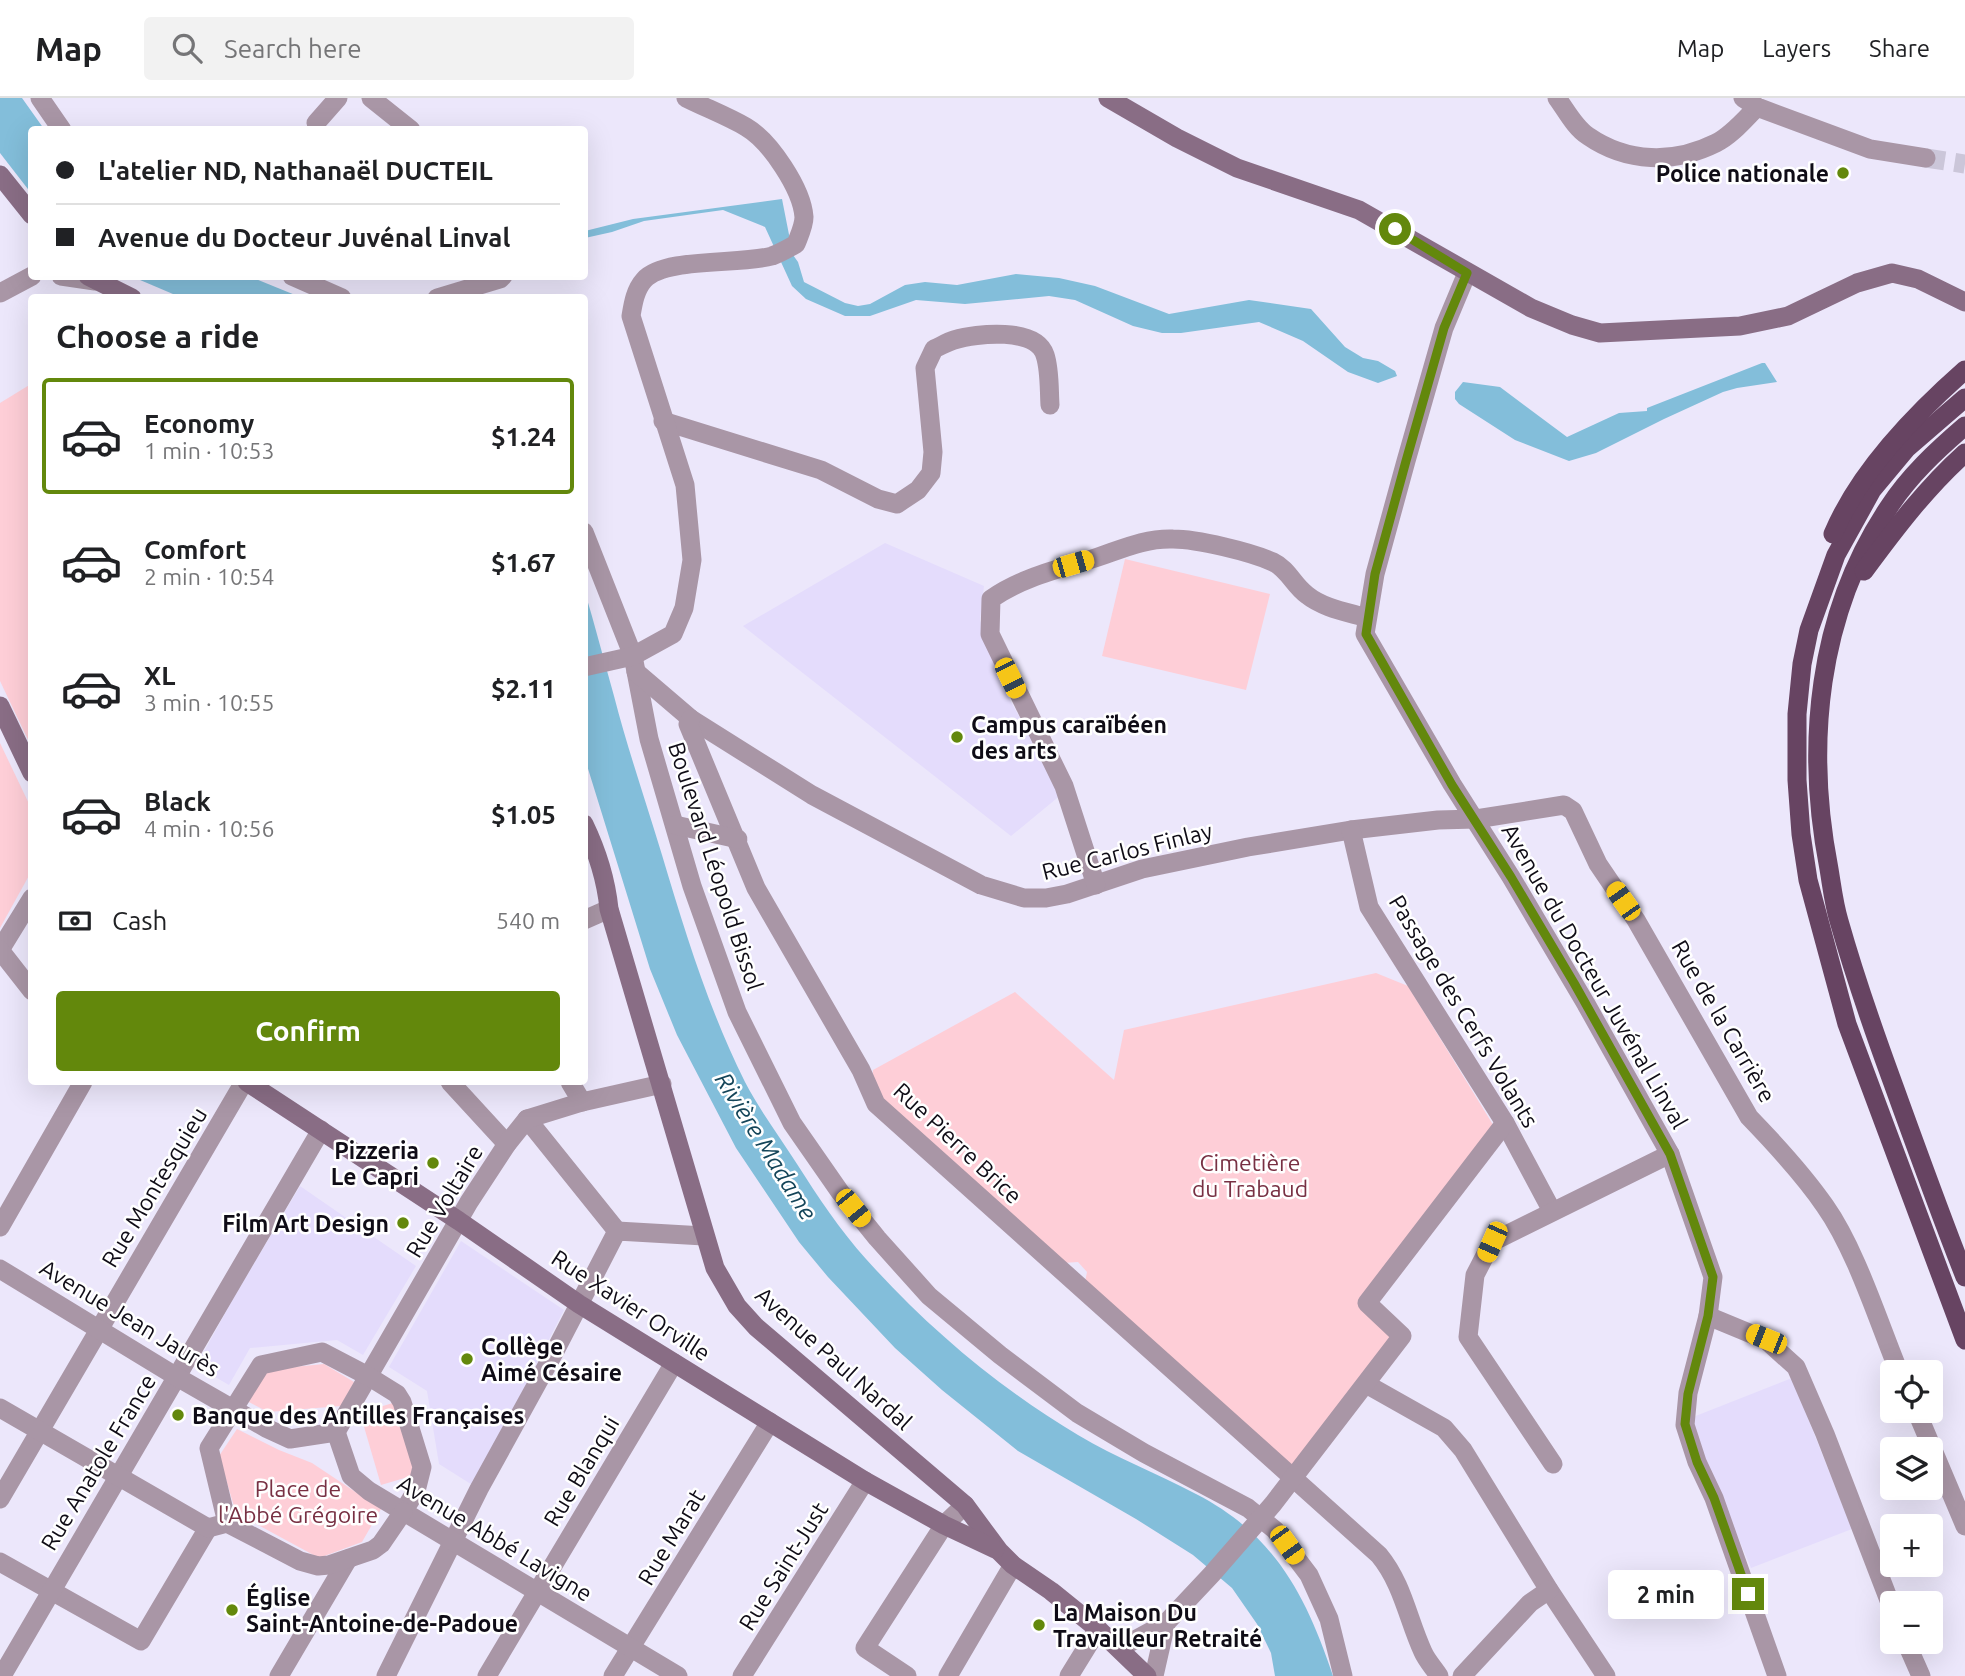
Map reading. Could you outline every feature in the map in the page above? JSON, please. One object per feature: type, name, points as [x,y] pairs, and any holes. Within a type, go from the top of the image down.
[{"type":"highway","points":[[1965,370],[1890,447],[1857,488],[1834,532],[1824,564],[1802,664],[1797,713],[1798,793],[1808,880],[1847,1024],[1965,1340]]},
{"type":"highway","points":[[1810,630],[1836,555],[1872,490],[1908,448],[1965,398]]},
{"type":"highway","points":[[1965,426],[1920,468],[1889,506],[1862,553],[1839,606],[1825,664],[1817,761],[1820,823],[1838,919],[1872,1027],[1965,1277]]},
{"type":"highway","points":[[1839,606],[1897,526],[1942,473],[1965,453]]},
{"type":"main road","points":[[1108,98],[1177,138],[1237,168],[1359,210],[1531,308],[1600,333],[1740,326],[1788,316],[1857,283],[1892,273],[1918,279],[1965,302]]},
{"type":"main road","points":[[0,175],[28,210]]},
{"type":"main road","points":[[94,280],[124,294]]},
{"type":"main road","points":[[0,706],[28,765]]},
{"type":"main road","name":"Avenue Paul Nardal","points":[[588,832],[596,848],[607,889],[609,909],[704,1236],[724,1286],[737,1306],[756,1327],[965,1505],[1006,1558],[1098,1629],[1147,1676]]},
{"type":"main road","name":"Rue Xavier Orville","points":[[251,1085],[459,1221],[579,1304],[865,1481],[1006,1558]]},
{"type":"street","points":[[40,98],[59,126]]},
{"type":"street","points":[[316,123],[338,98]]},
{"type":"street","points":[[371,98],[406,126]]},
{"type":"street","points":[[588,667],[629,663],[673,634],[684,608],[692,560],[685,485],[631,316],[633,303],[644,280],[654,272],[687,265],[772,256],[796,244],[804,220],[801,203],[776,157],[763,140],[747,128],[686,98]]},
{"type":"street","points":[[1557,98],[1586,136],[1622,153],[1650,159],[1671,158],[1718,143],[1750,103],[1870,149],[1926,158]]},
{"type":"street","points":[[1096,885],[1064,786],[1011,682],[990,634],[991,599],[1002,591],[1048,571],[1098,557],[1140,541],[1174,539],[1257,555],[1276,563],[1296,582],[1303,593],[1316,602],[1367,618],[1379,561],[1444,328],[1467,273]]},
{"type":"street","points":[[0,293],[28,278]]},
{"type":"street","points":[[301,280],[333,294]]},
{"type":"street","points":[[450,294],[497,280]]},
{"type":"street","points":[[663,421],[821,470],[878,499],[897,504],[918,490],[932,473],[933,452],[925,368],[934,349],[955,340],[997,334],[1024,336],[1036,341],[1045,355],[1050,405]]},
{"type":"street","name":"Boulevard Léopold Bissol","points":[[588,544],[629,663],[692,886],[743,1024],[792,1123],[840,1192],[929,1296],[1000,1355],[1077,1413],[1257,1522],[1275,1530],[1309,1575],[1329,1619],[1343,1676]]},
{"type":"street","name":"Avenue du Docteur Juvénal Linval","points":[[1367,618],[1365,627],[1369,641],[1452,785],[1476,819],[1586,1004],[1670,1154],[1713,1277],[1708,1316],[1688,1394],[1685,1424],[1777,1676]]},
{"type":"street","name":"Rue Carlos Finlay","points":[[629,663],[688,716],[812,795],[981,885],[1024,898],[1046,898],[1142,869],[1248,847],[1351,831],[1438,820],[1476,819],[1564,805]]},
{"type":"street","points":[[649,739],[660,719],[670,715],[688,716]]},
{"type":"street","name":"Rue Pierre Brice","points":[[688,716],[688,724],[738,839],[756,888],[862,1070],[876,1104],[1379,1555],[1388,1565],[1406,1602],[1423,1653],[1439,1676]]},
{"type":"street","name":"Rue de la Carrière","points":[[1564,805],[1573,811],[1598,864],[1636,920],[1749,1117],[1775,1144],[1826,1207],[1850,1251],[1894,1360]]},
{"type":"street","points":[[675,825],[738,839]]},
{"type":"street","name":"Passage des Cerfs Volants","points":[[1351,831],[1369,907],[1505,1123],[1552,1211]]},
{"type":"street","points":[[28,904],[0,950],[28,986]]},
{"type":"street","points":[[588,918],[609,909]]},
{"type":"street","points":[[662,1084],[582,1102],[527,1119],[617,1231],[704,1236]]},
{"type":"street","points":[[0,1227],[81,1085]]},
{"type":"street","name":"Rue Montesquieu","points":[[0,1499],[98,1328],[244,1085]]},
{"type":"street","points":[[453,1085],[507,1144]]},
{"type":"street","points":[[572,1085],[582,1102]]},
{"type":"street","name":"Rue Voltaire","points":[[336,1432],[459,1221],[507,1144],[527,1119]]},
{"type":"street","points":[[1119,1648],[1166,1623],[1212,1574],[1293,1479],[1402,1336],[1367,1303],[1505,1123]]},
{"type":"street","name":"Rue Anatole France","points":[[3,1675],[321,1130]]},
{"type":"street","points":[[1553,1464],[1468,1336],[1475,1275],[1492,1242],[1670,1154]]},
{"type":"street","points":[[386,1676],[479,1489],[617,1231]]},
{"type":"street","name":"Avenue Jean Jaurès","points":[[0,1269],[234,1409]]},
{"type":"street","points":[[1708,1316],[1766,1339],[1796,1367],[1885,1591]]},
{"type":"street","points":[[0,1562],[141,1641],[208,1528],[228,1522],[308,1565],[329,1565],[364,1554],[381,1544],[403,1512],[416,1491],[422,1467],[400,1397],[368,1376],[321,1352],[261,1365],[209,1448],[228,1522]]},
{"type":"street","name":"Rue Blanqui","points":[[487,1676],[674,1363]]},
{"type":"street","points":[[1366,1384],[1444,1428],[1463,1450],[1549,1590],[1606,1676]]},
{"type":"street","points":[[0,1408],[208,1528]]},
{"type":"street","points":[[234,1409],[290,1439],[336,1432]]},
{"type":"street","name":"Rue Marat","points":[[613,1676],[770,1422]]},
{"type":"street","points":[[1921,1423],[1965,1526]]},
{"type":"street","name":"Avenue Abbé Lavigne","points":[[336,1432],[351,1476],[369,1491],[678,1676]]},
{"type":"street","name":"Rue Saint-Just","points":[[742,1676],[865,1481]]},
{"type":"street","points":[[907,1676],[865,1648],[944,1525],[965,1505]]},
{"type":"street","points":[[948,1676],[1006,1558]]},
{"type":"street","points":[[279,1676],[348,1559]]},
{"type":"street","points":[[1462,1676],[1530,1603],[1549,1590]]},
{"type":"street","points":[[1154,1676],[1166,1623]]},
{"type":"street","points":[[1069,1676],[1098,1629]]},
{"type":"street","points":[[1911,1654],[1921,1676]]},
{"type":"shaded area","name":"Campus caraïbéen des arts","points":[[885,543],[984,586],[980,620],[999,680],[1062,794],[1011,836],[743,626]]},
{"type":"shaded area","points":[[300,1186],[416,1266],[363,1355],[337,1340],[250,1348],[229,1385],[196,1366]]},
{"type":"shaded area","name":"Collège Aimé Césaire","points":[[461,1241],[564,1310],[474,1486],[439,1464],[427,1391],[389,1367]]},
{"type":"shaded area","points":[[1792,1378],[1852,1529],[1751,1568],[1688,1419]]},
{"type":"green space","points":[[28,386],[28,740],[0,681],[0,403]]},
{"type":"green space","points":[[1125,559],[1270,594],[1246,690],[1102,656]]},
{"type":"green space","points":[[0,743],[28,802],[28,877],[0,928]]},
{"type":"green space","name":"Cimetière du Trabaud","points":[[1376,973],[1408,986],[1495,1128],[1361,1303],[1394,1336],[1292,1467],[1085,1282],[1087,1272],[1078,1262],[1063,1263],[881,1098],[872,1079],[873,1070],[1015,992],[1114,1080],[1124,1030]]},
{"type":"green space","points":[[324,1364],[354,1382],[341,1406],[268,1412],[245,1400],[263,1370]]},
{"type":"green space","name":"Place de l'Abbé Grégoire","points":[[396,1402],[418,1474],[381,1485],[360,1413]]},
{"type":"green space","name":"Place de l'Abbé Grégoire","points":[[237,1429],[312,1463],[381,1509],[362,1542],[319,1558],[236,1513],[219,1456]]},
{"type":"water","points":[[0,98],[22,98],[42,126],[28,126],[28,189],[0,153]]},
{"type":"water","points":[[782,199],[793,255],[804,282],[845,303],[858,306],[870,304],[905,285],[925,282],[957,285],[1016,274],[1059,278],[1095,286],[1169,314],[1249,300],[1311,309],[1345,347],[1363,358],[1378,361],[1395,371],[1397,376],[1378,383],[1348,372],[1303,341],[1259,322],[1181,333],[1162,333],[1133,326],[1075,300],[1049,296],[965,304],[916,300],[870,316],[845,316],[806,299],[792,286],[765,227],[723,210],[644,221],[588,237],[588,230],[633,219]]},
{"type":"water","points":[[140,280],[258,280],[293,294],[173,294]]},
{"type":"water","points":[[1765,363],[1777,382],[1723,392],[1596,453],[1569,461],[1515,440],[1455,399],[1455,392],[1463,382],[1500,387],[1567,437],[1619,413],[1647,411],[1647,408]]},
{"type":"water","name":"Rivière Madame","points":[[588,603],[631,756],[709,999],[751,1093],[821,1201],[856,1248],[914,1309],[993,1377],[1078,1435],[1196,1494],[1247,1528],[1267,1548],[1298,1593],[1333,1676],[1275,1676],[1271,1653],[1257,1624],[1232,1588],[1193,1555],[1018,1451],[895,1348],[799,1242],[736,1148],[677,1035],[650,969],[588,769]]},
{"type":"tunnel","points":[[1926,158],[1965,164]]},
{"type":"place","name":"Police nationale","points":[[1843,173]]},
{"type":"place","name":"Campus caraïbéen des arts","points":[[957,737]]},
{"type":"place","name":"Pizzeria Le Capri","points":[[433,1163]]},
{"type":"place","name":"Film Art Design","points":[[403,1223]]},
{"type":"place","name":"Collège Aimé Césaire","points":[[467,1359]]},
{"type":"place","name":"Banque des Antilles Françaises","points":[[178,1415]]},
{"type":"place","name":"Église Saint-Antoine-de-Padoue","points":[[232,1610]]},
{"type":"place","name":"La Maison Du Travailleur Retraité","points":[[1039,1625]]},
{"type":"route","points":[[1395,229],[1467,273],[1444,328],[1406,461],[1375,574],[1366,634],[1452,785],[1476,819],[1574,983],[1670,1154],[1713,1277],[1708,1316],[1688,1394],[1685,1424],[1748,1594]]}]
